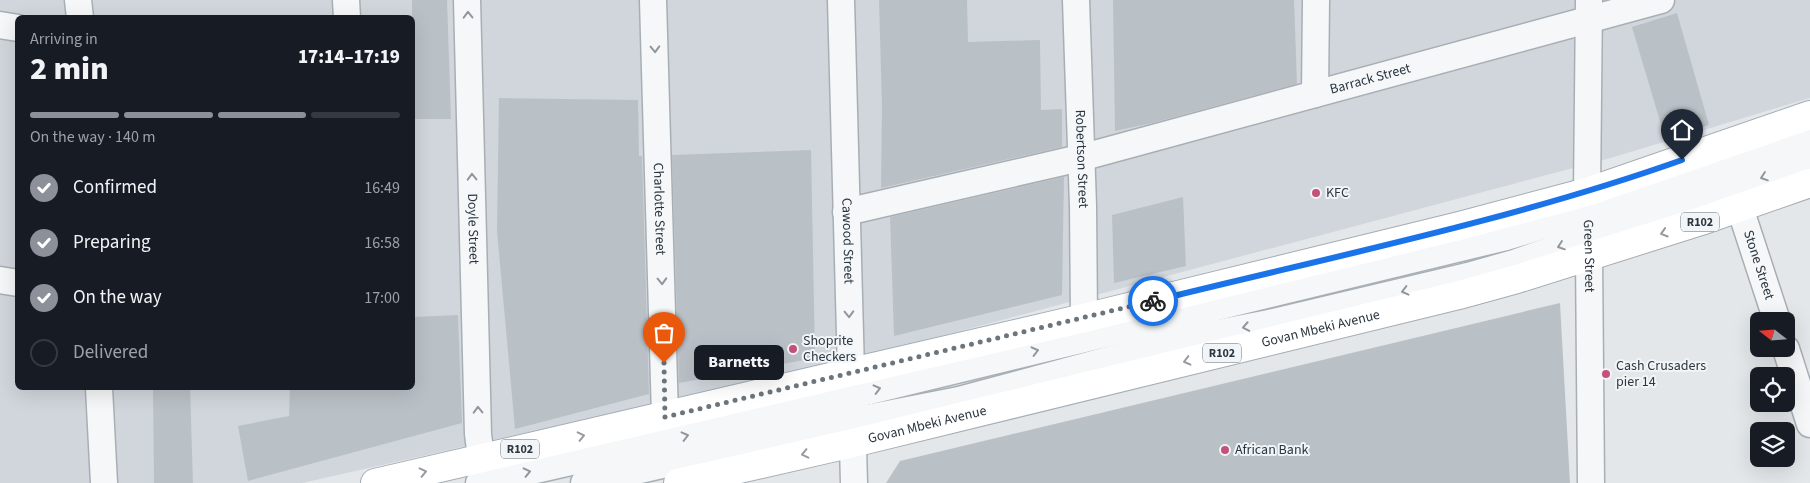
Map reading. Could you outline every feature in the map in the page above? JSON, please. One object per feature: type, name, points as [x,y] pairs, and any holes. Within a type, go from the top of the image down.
[{"type":"main road","name":"Govan Mbeki Avenue","points":[[375,483],[480,471],[665,417],[851,409],[1459,295],[1517,279],[1588,224],[1810,116]]},
{"type":"main road","name":"Govan Mbeki Avenue","points":[[678,483],[851,409],[1084,318],[1459,226],[1588,224],[1740,208],[1810,183]]},
{"type":"street","points":[[78,0],[80,15]]},
{"type":"street","points":[[346,0],[347,15]]},
{"type":"street","name":"Doyle Street","points":[[468,0],[480,471]]},
{"type":"street","name":"Charlotte Street","points":[[653,0],[665,417]]},
{"type":"street","name":"Cawood Street","points":[[841,0],[854,483]]},
{"type":"street","name":"Robertson Street","points":[[1076,0],[1083,206],[1084,318]]},
{"type":"street","points":[[1315,94],[1316,0]]},
{"type":"street","name":"Barrack Street","points":[[846,212],[1080,158],[1315,94],[1589,10],[1661,0]]},
{"type":"street","name":"Green Street","points":[[1589,10],[1588,224],[1591,483]]},
{"type":"street","points":[[0,25],[15,28]]},
{"type":"street","points":[[1588,224],[1671,187],[1810,138]]},
{"type":"street","points":[[584,483],[851,409],[1486,242],[1588,224],[1810,160]]},
{"type":"street","name":"Stone Street","points":[[1740,208],[1774,312]]},
{"type":"street","points":[[0,280],[15,282]]},
{"type":"street","points":[[1789,358],[1810,424]]},
{"type":"street","points":[[99,390],[104,483]]},
{"type":"street","points":[[480,471],[851,409]]},
{"type":"shaded area","points":[[0,0],[1810,0],[1810,98],[1607,159],[855,359],[302,483],[0,483]]},
{"type":"building","points":[[412,0],[447,0],[451,119],[415,119],[415,15],[412,15]]},
{"type":"building","points":[[879,0],[967,0],[968,42],[1040,40],[1041,110],[1062,109],[1062,147],[881,188],[882,107]]},
{"type":"building","points":[[1113,0],[1294,0],[1297,84],[1152,123],[1115,131]]},
{"type":"building","points":[[1677,13],[1709,125],[1665,138],[1632,27]]},
{"type":"building","points":[[499,98],[638,100],[639,156],[642,156],[649,394],[515,429],[497,231]]},
{"type":"building","points":[[811,150],[815,358],[679,383],[672,155]]},
{"type":"building","points":[[1064,177],[1062,295],[894,336],[890,217]]},
{"type":"building","points":[[1183,197],[1186,266],[1114,283],[1112,215]]},
{"type":"building","points":[[1560,303],[1570,483],[886,483],[900,461]]},
{"type":"building","points":[[458,315],[462,423],[248,481],[238,426],[289,416],[290,390],[415,390],[415,317]]},
{"type":"building","points":[[153,390],[190,390],[193,483],[154,483]]},
{"type":"way so far","points":[[664,363],[665,417],[1153,301]]},
{"type":"place","name":"KFC","points":[[1316,193]]},
{"type":"place","name":"Shoprite Checkers","points":[[793,349]]},
{"type":"place","name":"Barnetts","points":[[664,363]]},
{"type":"place","name":"Cash Crusaders pier 14","points":[[1606,374]]},
{"type":"place","name":"African Bank","points":[[1225,450]]},
{"type":"route","points":[[1153,301],[1459,226],[1587,192],[1682,160]]}]
